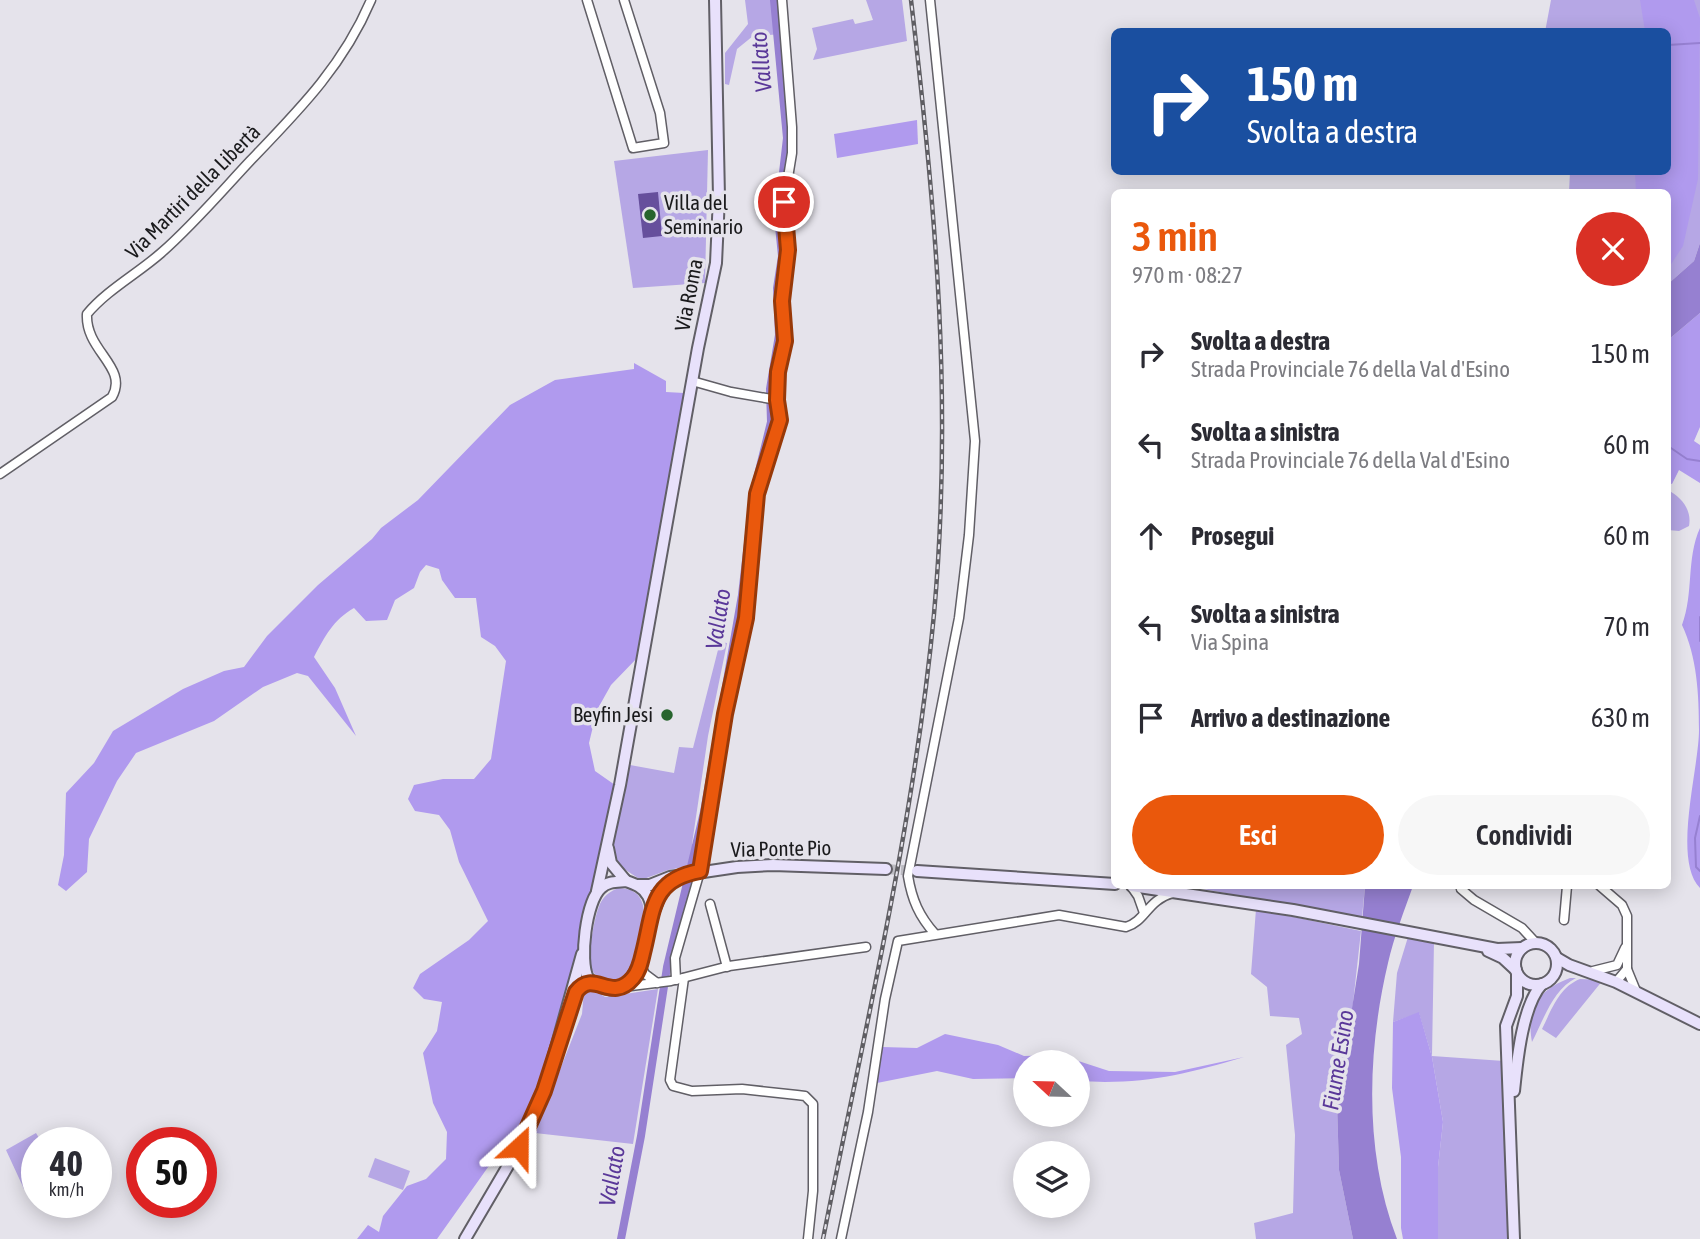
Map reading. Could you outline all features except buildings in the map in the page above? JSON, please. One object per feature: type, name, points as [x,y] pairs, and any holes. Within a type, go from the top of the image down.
[{"type":"main road","name":"Via Roma","points":[[597,891],[640,677],[692,382],[716,263],[719,197],[715,0]]},
{"type":"main road","points":[[608,840],[611,863],[626,881]]},
{"type":"main road","name":"Via Ponte Pio","points":[[638,885],[650,885],[698,872],[773,865],[886,869]]},
{"type":"main road","points":[[917,871],[1111,884]]},
{"type":"main road","points":[[582,954],[586,973],[592,981],[610,989],[623,987],[636,975],[662,890],[680,875]]},
{"type":"main road","points":[[465,1239],[519,1147],[544,1091],[566,1017],[597,891],[608,883],[626,881],[638,885],[647,895],[652,916]]},
{"type":"main road","points":[[1156,889],[1293,910],[1506,950],[1527,945],[1548,946],[1557,957],[1569,965],[1593,971],[1700,1024]]},
{"type":"main road","points":[[1472,944],[1503,958],[1528,984],[1546,982],[1566,974],[1593,971]]},
{"type":"main road","points":[[1514,1239],[1506,1026],[1517,996],[1516,956],[1527,945]]},
{"type":"main road","points":[[1511,1122],[1526,1021],[1532,1000],[1556,972],[1557,957]]},
{"type":"main road","points":[[566,1017],[580,987],[592,981]]},
{"type":"street","name":"Via Martiri della Libertà","points":[[0,474],[112,397],[117,389],[116,373],[90,337],[87,314],[96,303],[143,269],[181,235],[313,94],[338,63],[360,27],[371,0]]},
{"type":"street","points":[[587,0],[633,149],[664,143],[660,113],[624,0]]},
{"type":"street","points":[[782,0],[792,153],[784,202],[788,250],[782,301],[785,341],[773,399],[780,420],[757,494],[746,618],[725,714],[698,872],[675,958],[677,980],[670,1080],[673,1086],[692,1091],[742,1089],[805,1096],[813,1104],[813,1191],[808,1239]]},
{"type":"street","points":[[930,0],[975,441],[969,535],[958,618],[908,869],[911,897],[922,920],[935,934]]},
{"type":"street","points":[[692,382],[773,399]]},
{"type":"street","points":[[1134,889],[1143,913]]},
{"type":"street","points":[[1143,913],[1143,900],[1149,889]]},
{"type":"street","points":[[1150,889],[1153,901]]},
{"type":"street","points":[[1462,889],[1474,900],[1522,928],[1526,933],[1527,945]]},
{"type":"street","points":[[1564,920],[1567,889]]},
{"type":"street","points":[[1603,889],[1622,905],[1627,916],[1628,969],[1636,991]]},
{"type":"street","points":[[841,1239],[868,1112],[885,999],[898,940],[1059,915],[1126,927],[1133,925],[1153,901],[1162,896],[1179,893]]},
{"type":"street","points":[[710,904],[727,967]]},
{"type":"street","points":[[1593,971],[1617,965],[1627,942]]},
{"type":"street","points":[[623,987],[677,980],[727,967],[866,947]]},
{"type":"street","points":[[640,964],[645,974],[658,983]]},
{"type":"street","points":[[1616,982],[1628,969]]},
{"type":"shaded area","points":[[745,0],[781,0],[783,34],[753,36],[737,49],[729,85],[725,84],[725,53],[748,24]]},
{"type":"shaded area","points":[[866,0],[902,0],[907,41],[813,60],[817,49],[812,28],[853,19],[855,24],[873,20]]},
{"type":"shaded area","points":[[1551,0],[1700,0],[1700,243],[1694,261],[1671,281],[1671,189],[1569,189],[1570,175],[1671,175],[1671,28],[1546,28]]},
{"type":"shaded area","points":[[1640,0],[1694,0],[1700,18],[1698,179],[1683,246],[1671,264],[1671,189],[1636,189],[1635,175],[1671,175],[1671,28],[1645,28]]},
{"type":"shaded area","points":[[917,120],[918,144],[837,158],[834,134]]},
{"type":"shaded area","points":[[708,150],[705,283],[633,288],[614,161]]},
{"type":"shaded area","points":[[1700,243],[1700,313],[1671,337],[1671,281],[1694,261]]},
{"type":"shaded area","points":[[1700,313],[1700,427],[1694,441],[1700,445],[1700,483],[1679,470],[1671,484],[1671,337]]},
{"type":"shaded area","points":[[634,363],[666,381],[666,392],[684,393],[640,655],[611,685],[597,710],[589,743],[595,771],[615,785],[578,951],[543,1078],[523,1129],[503,1146],[437,1239],[357,1239],[368,1225],[379,1232],[383,1216],[407,1186],[426,1179],[446,1159],[447,1132],[433,1103],[423,1053],[437,1031],[442,1002],[424,999],[413,988],[420,974],[469,940],[488,921],[459,862],[450,830],[439,815],[415,811],[408,799],[414,785],[443,779],[474,779],[491,759],[506,661],[495,646],[481,637],[476,598],[455,598],[442,580],[439,569],[426,565],[414,588],[395,600],[387,620],[366,621],[354,608],[335,623],[314,657],[335,688],[356,736],[308,676],[297,673],[263,687],[214,721],[136,753],[117,781],[89,839],[87,872],[66,891],[58,885],[64,855],[66,793],[94,763],[113,731],[183,689],[224,671],[244,667],[267,636],[318,585],[372,539],[381,528],[418,500],[510,405],[555,380],[634,369]]},
{"type":"shaded area","points":[[1671,492],[1682,501],[1689,515],[1689,526],[1679,531],[1671,530]]},
{"type":"shaded area","points":[[1700,528],[1700,888],[1692,874],[1687,836],[1698,747],[1698,689],[1691,650],[1682,625],[1688,601],[1693,552]]},
{"type":"shaded area","points":[[720,642],[727,643],[708,736],[692,844],[704,846],[699,864],[668,870],[641,880],[615,863],[612,851],[630,765],[674,773],[679,747],[693,748]]},
{"type":"shaded area","points":[[618,888],[632,891],[640,897],[644,920],[631,970],[621,978],[609,981],[599,978],[591,967],[591,944],[601,902]]},
{"type":"shaded area","points":[[1203,889],[1365,889],[1362,917]]},
{"type":"shaded area","points":[[1365,889],[1412,889],[1388,963],[1373,1067],[1374,1137],[1386,1206],[1397,1239],[1353,1239],[1339,1170],[1337,1103],[1359,964]]},
{"type":"shaded area","points":[[1256,909],[1361,931],[1352,1012],[1337,1103],[1339,1170],[1353,1239],[1256,1239],[1254,1223],[1293,1213],[1295,1135],[1286,1045],[1302,1034],[1299,1018],[1270,1016],[1267,987],[1251,974]]},
{"type":"shaded area","points":[[1408,937],[1434,941],[1432,1056],[1504,1061],[1509,1239],[1438,1239],[1438,1167],[1443,1122],[1432,1057],[1419,1013],[1393,1022],[1397,973]]},
{"type":"shaded area","points":[[1570,978],[1576,978],[1555,998],[1532,1042],[1531,1020],[1537,1002],[1550,988]]},
{"type":"shaded area","points":[[1580,979],[1603,980],[1556,1038],[1542,1029],[1561,994]]},
{"type":"shaded area","points":[[591,988],[605,997],[658,989],[633,1144],[535,1133],[582,1014],[584,991]]},
{"type":"shaded area","points":[[1419,1012],[1432,1057],[1443,1122],[1438,1167],[1438,1239],[1403,1239],[1401,1228],[1401,1157],[1392,1088],[1393,1022]]},
{"type":"shaded area","points":[[945,1034],[998,1045],[1013,1051],[1013,1078],[973,1079],[937,1071],[877,1083],[882,1047],[917,1048]]},
{"type":"shaded area","points":[[1244,1057],[1182,1074],[1143,1080],[1090,1082],[1090,1065],[1109,1071],[1175,1072]]},
{"type":"shaded area","points":[[21,1142],[21,1182],[6,1150]]},
{"type":"shaded area","points":[[375,1158],[410,1171],[403,1190],[368,1177]]},
{"type":"waterway","name":"Vallato","points":[[621,1239],[641,1136],[667,967],[704,812],[742,595],[754,491],[771,422],[770,389],[779,335],[777,288],[782,256],[778,216],[787,138],[774,0]]},
{"type":"waterway","points":[[1671,45],[1700,43]]},
{"type":"waterway","points":[[1671,448],[1687,459],[1700,461]]},
{"type":"waterway","points":[[1700,617],[1700,641]]},
{"type":"waterway","points":[[1700,816],[1695,838],[1696,867],[1700,871]]},
{"type":"tunnel","points":[[886,869],[917,871]]},
{"type":"railway","points":[[823,1239],[901,850],[934,614],[942,459],[942,383],[928,155],[911,0]]},
{"type":"place","name":"Villa del Seminario","points":[[650,215]]},
{"type":"place","name":"Beyfin Jesi","points":[[667,715]]},
{"type":"route","points":[[519,1147],[544,1091],[576,992],[584,983],[592,981],[610,989],[623,987],[630,982],[640,964],[652,916],[662,890],[678,876],[700,871],[705,853],[725,714],[746,618],[757,494],[780,420],[777,400],[778,372],[785,341],[782,301],[788,250],[784,202]]},
{"type":"water label","name":"Fiume Esino","points":[[1338,1060]]}]
